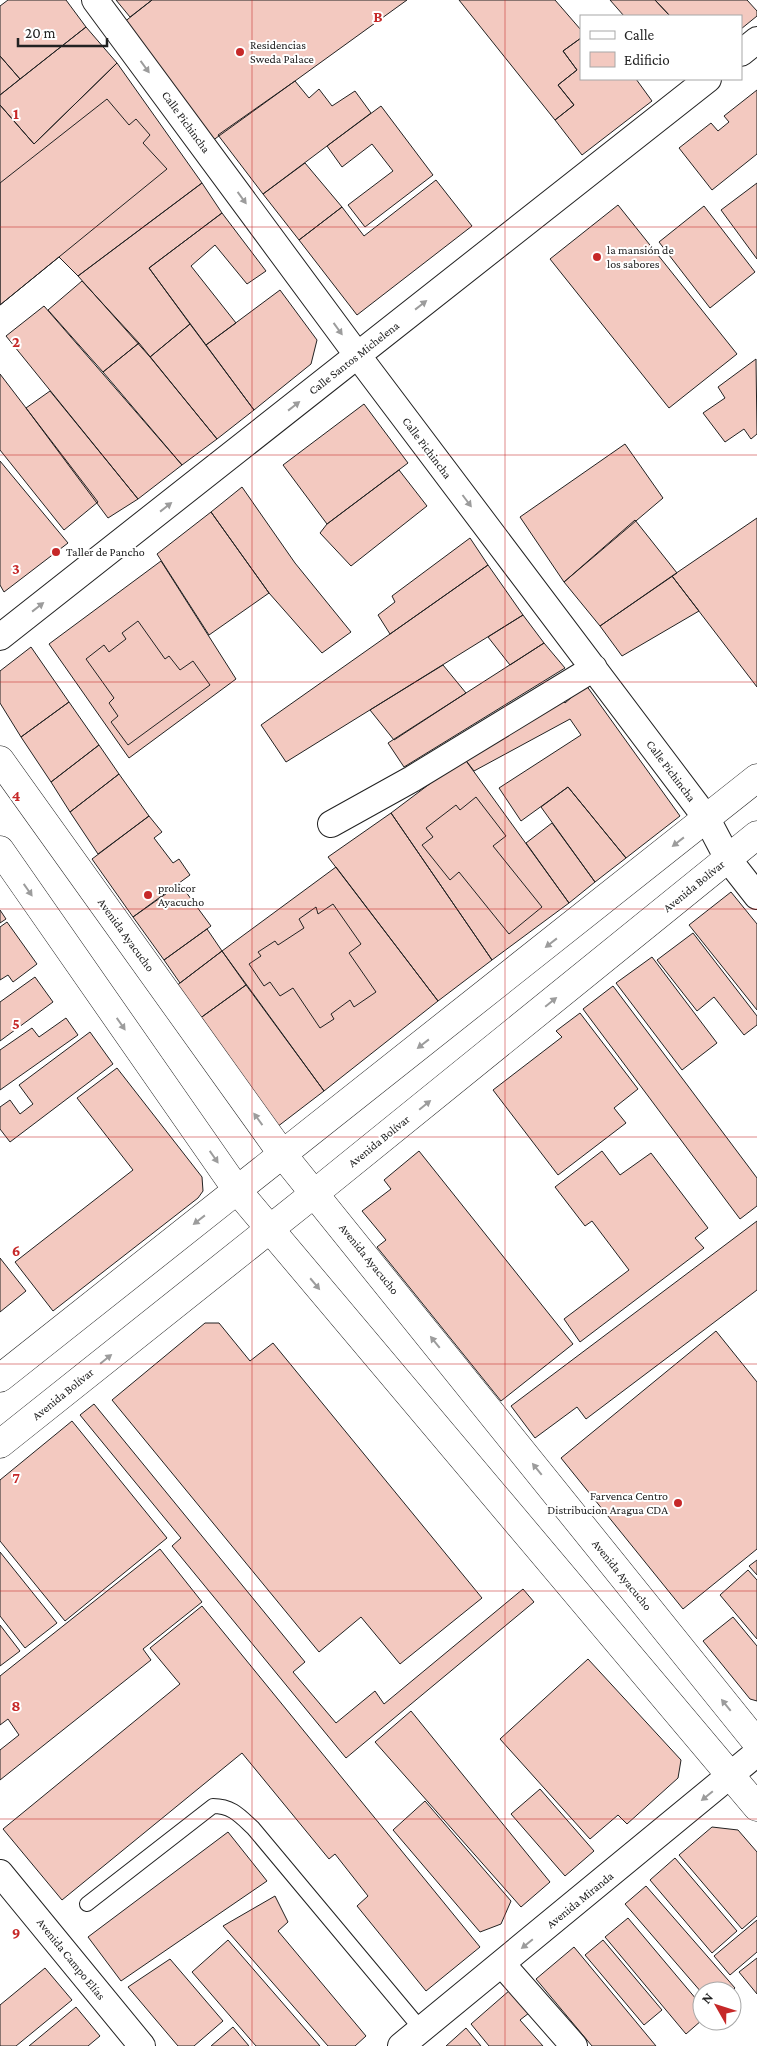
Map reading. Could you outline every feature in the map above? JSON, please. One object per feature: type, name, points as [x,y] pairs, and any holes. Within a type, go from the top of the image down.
[{"type":"street","name":"Calle Pichincha","points":[[96,0],[358,356],[707,818],[728,860],[757,896]]},
{"type":"street","points":[[742,52],[757,40]]},
{"type":"street","name":"Calle Santos Michelena","points":[[0,637],[707,80]]},
{"type":"street","points":[[330,824],[412,779],[594,668]]},
{"type":"street","name":"Avenida Ayacucho","points":[[0,760],[283,1155],[757,1743]]},
{"type":"street","points":[[0,1378],[757,778]]},
{"type":"street","name":"Avenida Bolívar","points":[[0,1444],[315,1193],[757,835]]},
{"type":"street","points":[[0,850],[237,1190],[757,1807]]},
{"type":"street","name":"Avenida Miranda","points":[[401,2046],[757,1753]]},
{"type":"street","name":"Avenida Campo Elías","points":[[0,1873],[142,2046]]},
{"type":"street","points":[[502,1964],[574,2046]]},
{"type":"lane","points":[[87,1904],[213,1806],[225,1806],[233,1809],[253,1828],[421,2029]]},
{"type":"building","points":[[8,0],[66,0],[86,27],[20,79],[0,56],[0,6]]},
{"type":"building","points":[[116,0],[152,0],[130,17]]},
{"type":"building","name":"Residencias Sweda Palace","points":[[152,0],[407,0],[212,141],[123,23]]},
{"type":"building","points":[[459,0],[555,0],[580,29],[580,39],[563,51],[577,70],[558,85],[574,105],[555,120]]},
{"type":"building","points":[[610,0],[655,0],[669,15],[623,15]]},
{"type":"building","points":[[655,0],[747,0],[757,11],[757,16],[742,28],[742,15],[669,15]]},
{"type":"building","points":[[86,27],[117,63],[34,144],[0,105],[0,95]]},
{"type":"building","points":[[580,39],[580,80],[637,80],[652,101],[582,155],[555,120],[574,105],[558,85],[577,70],[563,51]]},
{"type":"building","points":[[0,56],[20,79],[0,95]]},
{"type":"building","points":[[117,63],[202,183],[78,276],[59,257],[0,305],[0,105],[34,144]]},
{"type":"building","points":[[295,81],[309,98],[319,89],[332,106],[355,91],[371,113],[263,194],[218,135]]},
{"type":"building","points":[[757,90],[757,154],[712,190],[679,148],[711,123],[718,131],[729,122],[724,116]]},
{"type":"building","points":[[107,99],[129,125],[136,119],[150,135],[143,143],[167,169],[0,305],[0,183]]},
{"type":"building","points":[[381,106],[433,175],[365,227],[348,205],[393,171],[372,144],[342,167],[327,146]]},
{"type":"building","points":[[305,163],[342,207],[299,240],[263,194]]},
{"type":"building","points":[[436,180],[472,226],[357,315],[299,240],[342,207],[364,236]]},
{"type":"building","points":[[202,183],[222,213],[149,268],[190,324],[150,357],[78,276]]},
{"type":"building","points":[[757,183],[757,259],[721,210]]},
{"type":"building","points":[[618,205],[737,354],[669,408],[550,259]]},
{"type":"building","points":[[704,206],[755,272],[710,308],[659,242]]},
{"type":"building","points":[[222,213],[266,271],[247,284],[215,245],[191,266],[236,323],[206,345],[149,268]]},
{"type":"building","points":[[82,281],[139,343],[103,372],[48,310]]},
{"type":"building","points":[[280,290],[317,340],[311,364],[254,410],[206,345]]},
{"type":"building","points":[[44,306],[182,465],[138,499],[6,336]]},
{"type":"building","points":[[190,324],[254,410],[217,439],[150,357]]},
{"type":"building","points":[[139,343],[217,439],[182,465],[103,372]]},
{"type":"building","points":[[756,359],[757,434],[751,439],[744,429],[725,442],[703,413],[725,398],[718,387]]},
{"type":"building","points":[[0,374],[98,502],[64,530],[0,450]]},
{"type":"building","points":[[50,391],[138,499],[108,518],[26,408]]},
{"type":"building","points":[[364,404],[408,463],[327,524],[283,465]]},
{"type":"building","points":[[625,444],[663,498],[564,582],[520,517]]},
{"type":"building","points":[[0,461],[68,543],[4,592],[0,585]]},
{"type":"building","points":[[399,470],[427,506],[351,566],[320,533],[327,524]]},
{"type":"building","points":[[242,487],[295,563],[351,632],[322,653],[269,593],[211,512]]},
{"type":"building","points":[[211,512],[269,593],[209,635],[157,554]]},
{"type":"building","points":[[757,518],[757,687],[672,576]]},
{"type":"building","points":[[635,520],[677,573],[600,626],[564,582]]},
{"type":"building","points":[[470,538],[488,565],[390,634],[378,615],[395,602],[392,596]]},
{"type":"building","points":[[161,561],[236,679],[129,758],[49,644]]},
{"type":"building","points":[[488,565],[523,615],[286,762],[261,725]]},
{"type":"building","points":[[672,576],[699,611],[622,656],[600,626]]},
{"type":"building","points":[[523,615],[544,643],[510,665],[488,637]]},
{"type":"building","points":[[138,621],[165,659],[169,656],[180,670],[193,661],[210,685],[128,745],[111,722],[118,716],[109,703],[114,698],[86,659],[104,645],[109,652],[126,639],[122,633]]},
{"type":"building","points":[[544,643],[565,668],[404,767],[388,743]]},
{"type":"building","points":[[31,647],[69,702],[21,737],[0,703],[0,671]]},
{"type":"building","points":[[443,665],[466,693],[394,740],[370,710]]},
{"type":"building","points":[[586,685],[680,816],[626,858],[568,787],[521,821],[499,788],[581,735],[570,719],[474,771],[464,758],[560,697],[565,703]]},
{"type":"building","points":[[69,702],[99,745],[51,782],[21,737]]},
{"type":"building","points":[[99,745],[119,774],[70,812],[51,782]]},
{"type":"building","points":[[464,758],[569,903],[492,960],[391,813]]},
{"type":"building","points":[[119,774],[149,816],[98,854],[70,812]]},
{"type":"building","points":[[568,787],[626,858],[595,882],[541,807]]},
{"type":"building","points":[[476,797],[506,836],[493,846],[542,907],[509,934],[459,872],[450,880],[422,845],[433,837],[426,828],[456,805],[460,810]]},
{"type":"building","points":[[391,813],[492,960],[438,1001],[328,857]]},
{"type":"building","points":[[149,816],[162,832],[154,838],[173,863],[179,859],[190,875],[133,917],[92,859]]},
{"type":"building","points":[[552,823],[595,882],[569,903],[526,843]]},
{"type":"building","points":[[336,867],[438,1001],[324,1091],[222,951]]},
{"type":"building","points":[[180,884],[211,926],[164,960],[133,917]]},
{"type":"building","points":[[731,892],[757,924],[757,1010],[689,925]]},
{"type":"building","points":[[333,904],[361,944],[349,953],[376,992],[354,1007],[350,1000],[331,1014],[334,1019],[320,1028],[293,988],[280,996],[270,982],[264,986],[249,964],[261,956],[258,952],[275,941],[278,945],[304,928],[299,919],[316,907],[318,914]]},
{"type":"building","points":[[0,910],[6,919],[0,923]]},
{"type":"building","points":[[7,922],[37,964],[13,982],[8,975],[0,980],[0,927]]},
{"type":"building","points":[[207,929],[222,951],[180,983],[164,960]]},
{"type":"building","points":[[693,933],[757,1016],[757,1025],[744,1035],[714,997],[697,1011],[657,960]]},
{"type":"building","points":[[222,951],[246,985],[199,1019],[176,986]]},
{"type":"building","points":[[652,957],[717,1043],[682,1070],[616,983]]},
{"type":"building","points":[[35,977],[53,1002],[0,1041],[0,1002]]},
{"type":"building","points":[[246,985],[324,1091],[277,1127],[199,1019]]},
{"type":"building","points":[[613,986],[757,1178],[757,1206],[740,1219],[583,1009]]},
{"type":"building","points":[[580,1013],[638,1089],[614,1108],[626,1123],[558,1175],[493,1090],[562,1037],[556,1031]]},
{"type":"building","points":[[66,1018],[78,1035],[0,1090],[0,1050],[32,1028],[39,1037]]},
{"type":"building","points":[[90,1032],[113,1064],[10,1142],[0,1129],[0,1107],[10,1100],[20,1114],[33,1104],[19,1085]]},
{"type":"building","points":[[117,1068],[202,1177],[203,1191],[198,1198],[53,1311],[15,1262],[133,1170],[77,1098]]},
{"type":"building","points":[[419,1151],[573,1344],[501,1401],[377,1247],[386,1240],[362,1211],[391,1189],[384,1180]]},
{"type":"building","points":[[602,1151],[620,1175],[651,1153],[708,1228],[695,1238],[704,1248],[580,1342],[564,1319],[629,1270],[592,1221],[585,1226],[555,1187]]},
{"type":"building","points":[[757,1221],[757,1290],[586,1419],[577,1407],[535,1438],[511,1406]]},
{"type":"building","points":[[0,1258],[26,1291],[0,1312]]},
{"type":"building","points":[[205,1323],[219,1323],[250,1361],[273,1343],[482,1598],[400,1664],[361,1617],[319,1652],[112,1400]]},
{"type":"building","name":"Farvenca Centro Distribucion Aragua CDA","points":[[716,1331],[757,1382],[757,1549],[683,1609],[561,1458]]},
{"type":"building","points":[[94,1404],[305,1662],[293,1672],[336,1723],[375,1691],[384,1704],[523,1589],[534,1602],[346,1758],[172,1546],[181,1538],[80,1415]]},
{"type":"building","points":[[72,1421],[167,1538],[65,1621],[0,1541],[0,1480]]},
{"type":"building","points":[[160,1549],[202,1602],[143,1649],[151,1660],[0,1780],[0,1750],[19,1735],[8,1719],[0,1725],[0,1676]]},
{"type":"building","points":[[0,1552],[57,1623],[25,1648],[0,1616]]},
{"type":"building","points":[[757,1560],[757,1575],[749,1566]]},
{"type":"building","points":[[748,1570],[757,1580],[757,1639],[720,1595]]},
{"type":"building","points":[[202,1606],[480,1947],[426,1991],[357,1906],[368,1896],[335,1854],[329,1859],[242,1753],[62,1900],[3,1829],[180,1684],[150,1648]]},
{"type":"building","points":[[733,1617],[757,1646],[757,1701],[750,1699],[703,1641]]},
{"type":"building","points":[[0,1625],[20,1651],[0,1666]]},
{"type":"building","points":[[588,1659],[681,1760],[678,1778],[627,1824],[618,1815],[590,1839],[500,1739]]},
{"type":"building","points":[[411,1711],[550,1882],[521,1907],[375,1742]]},
{"type":"building","points":[[540,1789],[594,1851],[565,1876],[511,1814]]},
{"type":"building","points":[[425,1801],[511,1901],[501,1924],[480,1932],[393,1830]]},
{"type":"building","points":[[712,1827],[738,1830],[757,1852],[757,1916],[742,1929],[679,1855]]},
{"type":"building","points":[[228,1832],[267,1881],[121,1981],[88,1937]]},
{"type":"building","points":[[675,1858],[737,1931],[712,1953],[650,1880]]},
{"type":"building","points":[[646,1886],[729,1981],[692,1981],[625,1904]]},
{"type":"building","points":[[275,1896],[288,1922],[278,1931],[366,2036],[355,2046],[328,2046],[223,1926]]},
{"type":"building","points":[[628,1918],[692,1994],[692,2029],[686,2034],[605,1937]]},
{"type":"building","points":[[757,1920],[757,1952],[730,1975],[714,1956]]},
{"type":"building","points":[[228,1940],[320,2046],[256,2046],[192,1972]]},
{"type":"building","points":[[603,1940],[662,2010],[644,2025],[585,1955]]},
{"type":"building","points":[[574,1947],[656,2046],[592,2046],[536,1979]]},
{"type":"building","points":[[757,1958],[757,1994],[739,1972]]},
{"type":"building","points":[[170,1959],[223,2021],[194,2046],[178,2046],[128,1987]]},
{"type":"building","points":[[45,1968],[72,2000],[16,2046],[0,2046],[0,2005]]},
{"type":"building","points":[[510,1990],[529,2013],[520,2020],[543,2046],[489,2046],[471,2024]]},
{"type":"building","points":[[76,2007],[100,2036],[88,2046],[29,2046]]},
{"type":"building","points":[[233,2027],[249,2046],[211,2046]]},
{"type":"building","points":[[466,2028],[481,2046],[446,2046]]},
{"type":"place","name":"Residencias Sweda Palace","points":[[240,52]]},
{"type":"place","name":"la mansión de los sabores","points":[[597,257]]},
{"type":"place","name":"Taller de Pancho","points":[[56,552]]},
{"type":"place","name":"prolicor Ayacucho","points":[[148,895]]},
{"type":"place","name":"Farvenca Centro Distribucion Aragua CDA","points":[[678,1503]]}]
